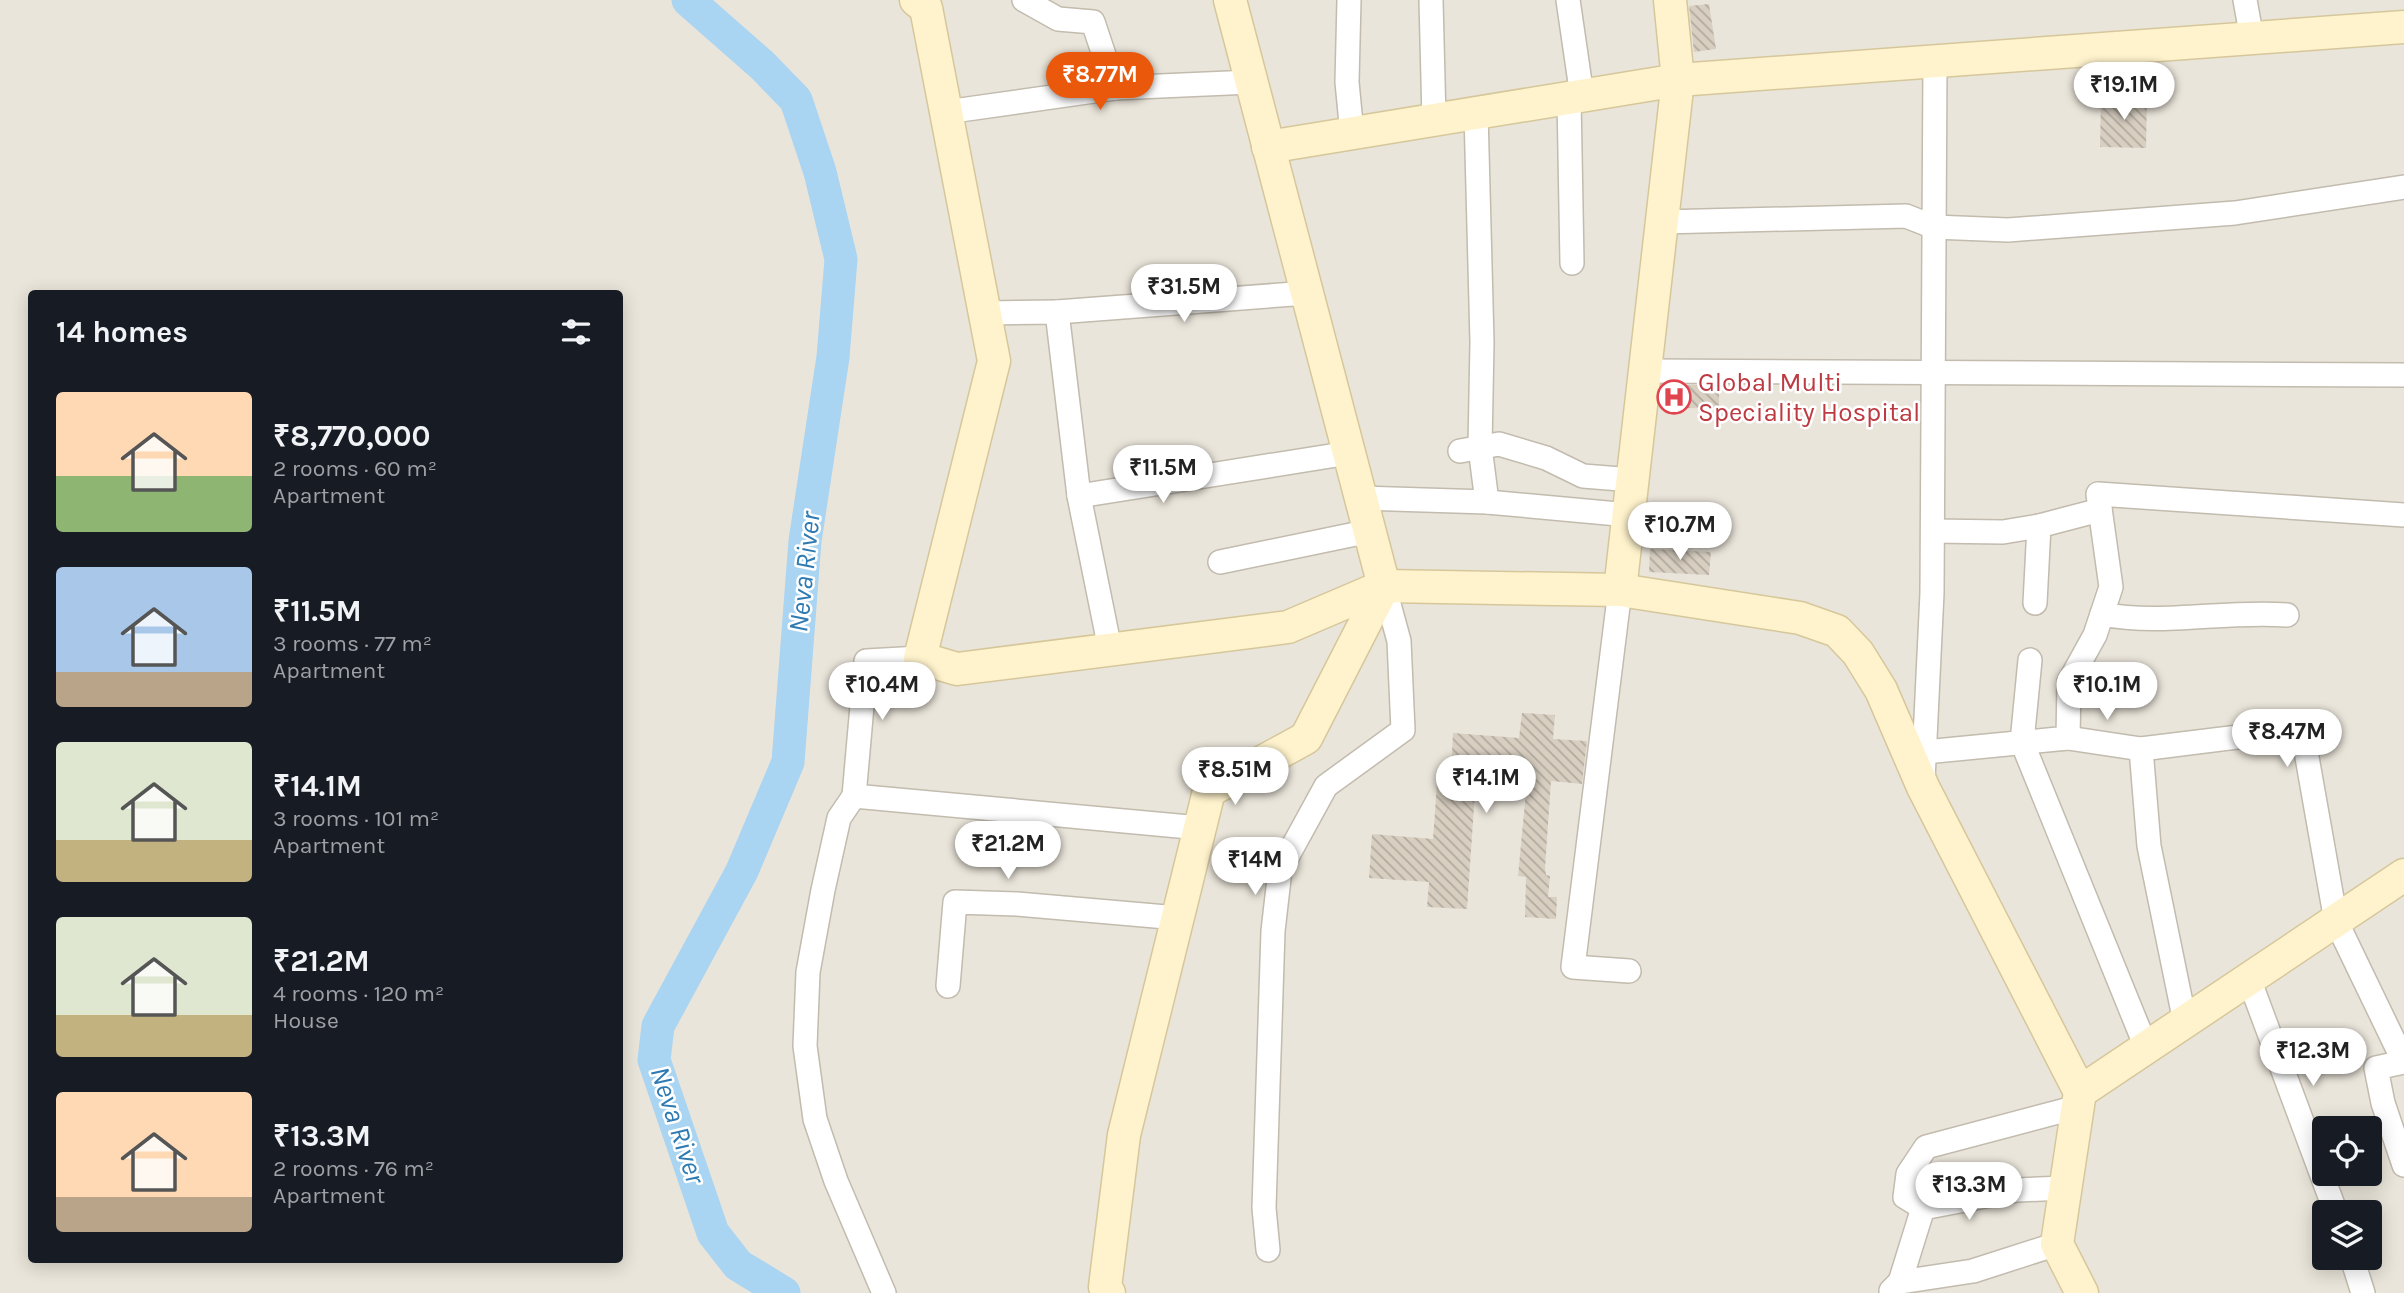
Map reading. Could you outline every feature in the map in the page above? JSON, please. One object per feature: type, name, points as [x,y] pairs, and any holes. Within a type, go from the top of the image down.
[{"type":"street","points":[[916,0],[926,8],[994,361],[920,658]]},
{"type":"street","points":[[1024,0],[1058,19],[1093,22],[1115,88]]},
{"type":"street","points":[[1230,0],[1399,641],[1403,730],[1326,786],[1280,870],[1273,931],[1264,1208],[1268,1250]]},
{"type":"street","points":[[1349,0],[1347,82],[1352,134]]},
{"type":"street","points":[[1431,0],[1434,120]]},
{"type":"street","points":[[1568,0],[1575,97],[1572,263]]},
{"type":"street","points":[[1629,971],[1573,967],[1629,515],[1678,80],[1670,0]]},
{"type":"street","points":[[2245,0],[2252,39]]},
{"type":"street","points":[[1268,147],[1678,80],[2404,27]]},
{"type":"street","points":[[1923,787],[1933,531],[1935,62]]},
{"type":"street","points":[[946,112],[1115,88],[1251,82]]},
{"type":"street","points":[[1476,113],[1482,342],[1470,449],[1487,502]]},
{"type":"street","points":[[1662,222],[1906,216],[1934,228],[2008,230],[2235,213],[2404,187]]},
{"type":"street","points":[[985,313],[1057,312],[1307,293]]},
{"type":"street","points":[[1057,312],[1079,496],[1110,649]]},
{"type":"street","points":[[1646,371],[2404,375]]},
{"type":"street","points":[[1470,449],[1499,443],[1546,458],[1583,476],[1633,480]]},
{"type":"street","points":[[1079,496],[1349,453]]},
{"type":"street","points":[[2067,738],[2070,682],[2095,635],[2111,587],[2098,494],[2404,515]]},
{"type":"street","points":[[1361,498],[1487,502],[1629,515]]},
{"type":"street","points":[[1933,531],[2003,532],[2039,526],[2100,510]]},
{"type":"street","points":[[2035,603],[2039,526]]},
{"type":"street","points":[[1220,562],[1370,531]]},
{"type":"street","points":[[1100,1291],[1124,1135],[1209,791],[1306,738],[1384,586]]},
{"type":"street","points":[[884,1293],[836,1181],[815,1119],[804,1046],[808,972],[823,890],[839,818],[854,796],[866,661],[920,658],[957,669],[1288,626],[1384,586],[1620,590],[1800,618],[1837,631],[1858,653],[1881,690],[1923,787],[2078,1100],[2057,1244],[2082,1293]]},
{"type":"street","points":[[2102,614],[2132,620],[2249,612],[2287,615]]},
{"type":"street","points":[[2030,660],[2022,742],[2146,1048]]},
{"type":"street","points":[[1925,752],[2067,738],[2140,749],[2302,729],[2336,921],[2404,1062],[2376,1068],[2383,1103],[2404,1165]]},
{"type":"street","points":[[2140,749],[2149,846],[2185,1022]]},
{"type":"street","points":[[854,796],[1200,828]]},
{"type":"street","points":[[2066,1188],[2017,1191],[1923,1208],[1905,1197],[1908,1174],[1926,1147],[2078,1100],[2146,1048],[2404,875]]},
{"type":"street","points":[[948,986],[955,902],[1017,904],[1178,918]]},
{"type":"street","points":[[2249,979],[2331,1200]]},
{"type":"street","points":[[1894,1288],[1923,1208]]},
{"type":"street","points":[[1894,1288],[1973,1271],[2057,1244]]},
{"type":"street","points":[[2356,1270],[2363,1293]]},
{"type":"shaded area","points":[[0,0],[2404,0],[2404,1293],[0,1293]]},
{"type":"building","points":[[1709,4],[1716,49],[1694,52],[1689,6]]},
{"type":"building","points":[[2101,97],[2147,98],[2146,148],[2100,147]]},
{"type":"building","points":[[1662,385],[1719,385],[1719,409],[1660,407]]},
{"type":"building","points":[[1650,549],[1711,552],[1709,575],[1649,572]]},
{"type":"building","points":[[1522,713],[1555,715],[1553,739],[1587,741],[1582,784],[1551,781],[1545,868],[1546,875],[1550,876],[1548,897],[1557,897],[1556,919],[1525,917],[1526,877],[1518,876],[1527,781],[1476,778],[1467,909],[1427,907],[1429,882],[1369,878],[1372,834],[1433,839],[1438,770],[1451,772],[1453,733],[1519,738]]},
{"type":"waterway","name":"Neva River","points":[[688,0],[762,65],[796,100],[820,172],[841,259],[833,357],[805,541],[788,762],[742,871],[658,1026],[654,1060],[713,1233],[738,1265],[784,1293]]},
{"type":"place","name":"Global Multi Speciality Hospital","points":[[1674,397]]}]
